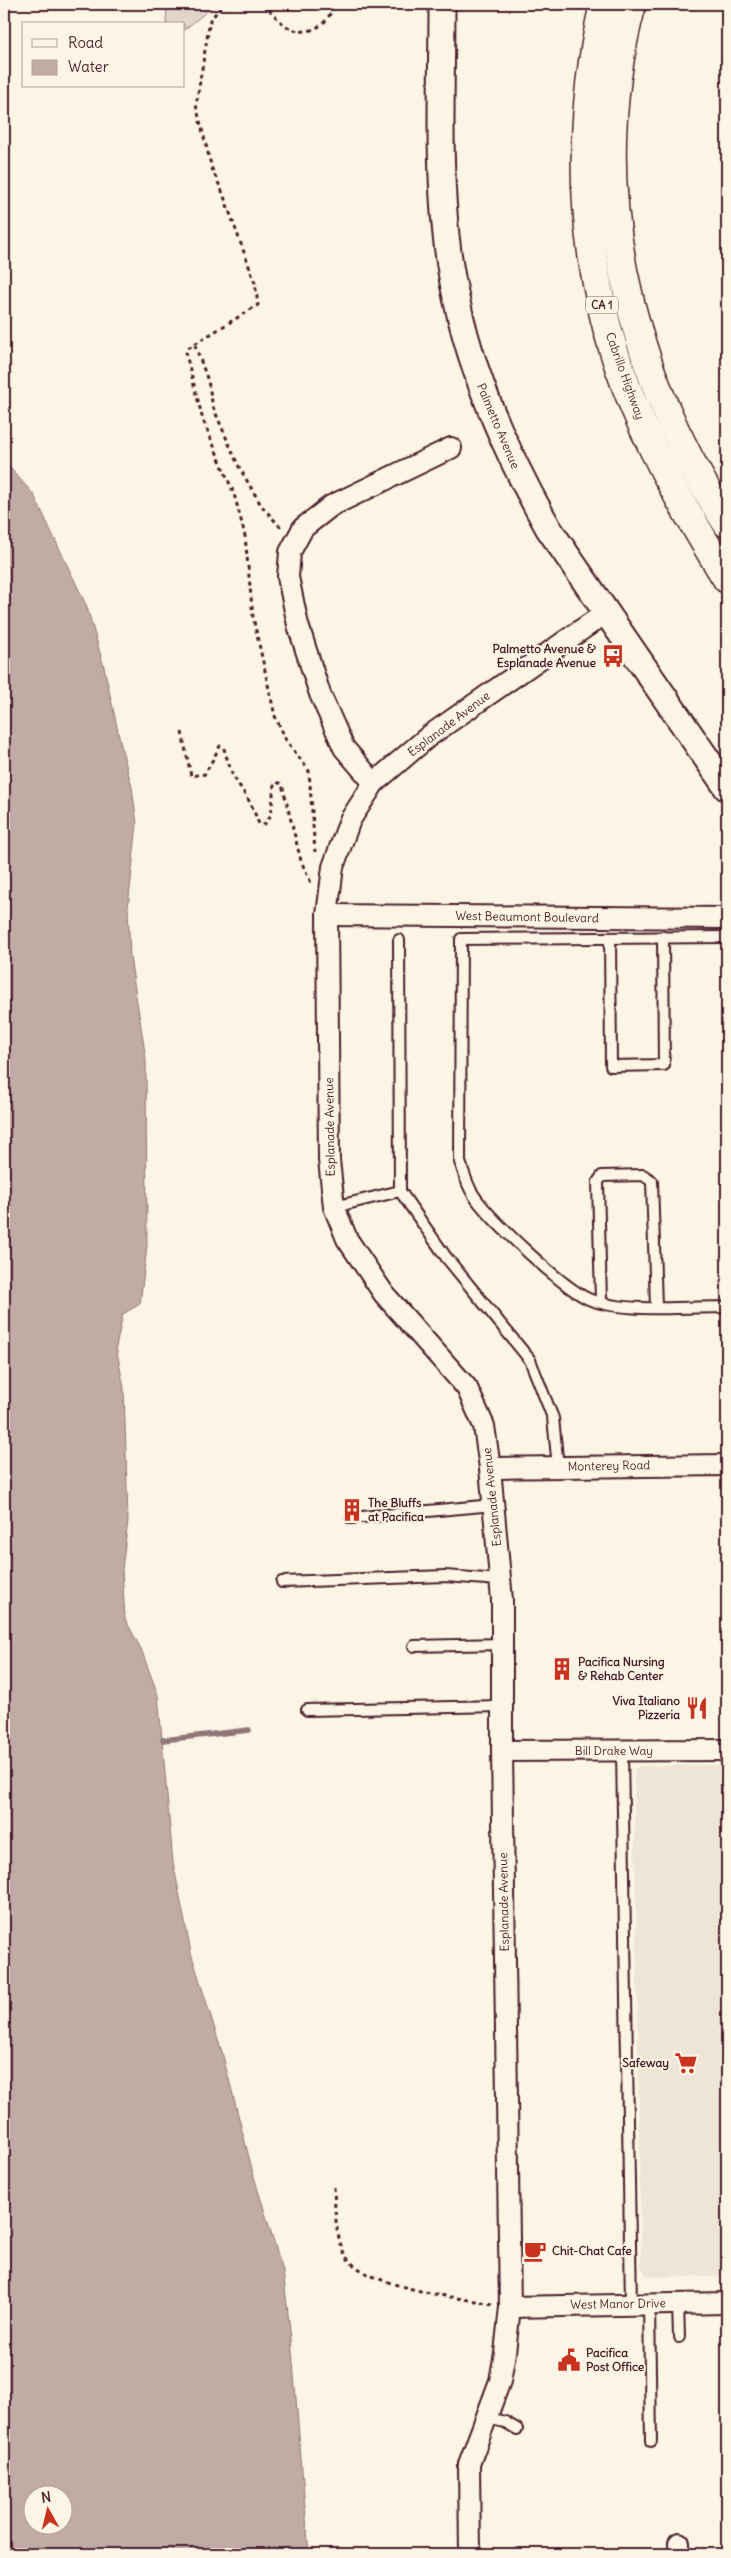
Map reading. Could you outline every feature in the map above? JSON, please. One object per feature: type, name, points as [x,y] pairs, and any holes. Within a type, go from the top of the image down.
[{"type":"highway","name":"Cabrillo Highway","points":[[604,4],[588,87],[584,159],[586,208],[598,292],[619,368],[648,437],[674,488],[727,579]]},
{"type":"highway","name":"Cabrillo Highway","points":[[632,4],[622,51],[612,128],[613,206],[625,286],[645,359],[659,395],[694,468],[727,523]]},
{"type":"street","name":"Palmetto Avenue","points":[[442,4],[442,165],[446,234],[451,273],[470,355],[488,406],[523,484],[549,529],[727,788]]},
{"type":"street","points":[[374,783],[344,748],[320,694],[298,625],[288,577],[290,552],[303,528],[332,506],[452,448]]},
{"type":"street","name":"Esplanade Avenue","points":[[470,2554],[469,2464],[500,2381],[506,2353],[510,2307],[502,1644],[500,1580],[494,1505],[484,1426],[467,1388],[384,1294],[347,1239],[334,1207],[330,1160],[328,914],[332,867],[350,820],[374,783],[429,736],[606,612]]},
{"type":"street","name":"West Beaumont Boulevard","points":[[328,914],[727,918]]},
{"type":"street","name":"Monterey Road","points":[[490,1468],[727,1465]]},
{"type":"street","name":"Bill Drake Way","points":[[502,1751],[622,1752],[727,1750]]},
{"type":"street","name":"West Manor Drive","points":[[510,2307],[727,2304]]},
{"type":"lane","points":[[610,938],[611,1066],[664,1065],[663,937]]},
{"type":"lane","points":[[727,937],[462,939],[460,1162],[472,1193],[495,1221],[568,1285],[590,1300],[624,1306],[727,1307]]},
{"type":"lane","points":[[399,940],[400,1191],[446,1257],[530,1360],[554,1418],[558,1467]]},
{"type":"lane","points":[[601,1302],[598,1182],[602,1176],[643,1174],[652,1181],[656,1307]]},
{"type":"lane","points":[[334,1207],[400,1191]]},
{"type":"lane","points":[[351,1518],[494,1505]]},
{"type":"lane","points":[[282,1582],[445,1576],[500,1580]]},
{"type":"lane","points":[[414,1646],[502,1644]]},
{"type":"lane","points":[[307,1710],[502,1706]]},
{"type":"lane","points":[[622,1752],[640,2304],[650,2442]]},
{"type":"lane","points":[[678,2304],[679,2337]]},
{"type":"lane","points":[[487,2418],[505,2422],[517,2429]]},
{"type":"path","points":[[229,4],[221,8],[210,20],[196,105],[212,169],[222,191],[255,283],[258,305],[188,348],[187,362],[203,420],[234,494],[240,516],[245,536],[253,616],[276,716],[286,740],[305,764],[310,778],[312,837],[315,852]]},
{"type":"path","points":[[263,4],[285,25],[296,31],[306,31],[326,23],[332,13],[334,4]]},
{"type":"path","points":[[195,345],[208,381],[213,407],[238,465],[260,505],[283,530]]},
{"type":"path","points":[[182,732],[191,776],[206,774],[217,750],[220,746],[223,746],[232,774],[251,804],[259,824],[265,824],[271,815],[274,785],[276,782],[282,784],[303,868],[328,914]]},
{"type":"path","points":[[334,2186],[337,2229],[343,2253],[360,2270],[397,2286],[510,2307]]},
{"type":"shaded area","points":[[167,4],[216,4],[185,29],[185,22],[166,22]]},
{"type":"shaded area","points":[[727,1765],[727,2276],[652,2277],[646,2275],[641,2266],[634,1770],[638,1766]]},
{"type":"water","points":[[4,461],[34,495],[87,607],[104,667],[132,787],[137,824],[128,907],[130,957],[146,1059],[147,1246],[140,1304],[123,1314],[116,1347],[124,1388],[128,1521],[122,1569],[125,1619],[141,1649],[158,1695],[173,1862],[191,1953],[222,2052],[254,2177],[283,2271],[291,2339],[309,2554],[4,2554]]},
{"type":"waterway","points":[[163,1740],[249,1730]]},
{"type":"place","name":"Palmetto Avenue & Esplanade Avenue","points":[[613,656]]},
{"type":"place","name":"The Bluffs at Pacifica","points":[[352,1510]]},
{"type":"place","name":"Pacifica Nursing & Rehab Center","points":[[562,1669]]},
{"type":"place","name":"Viva Italiano Pizzeria","points":[[697,1708]]},
{"type":"place","name":"Safeway","points":[[686,2063]]},
{"type":"place","name":"Chit-Chat Cafe","points":[[535,2251]]},
{"type":"place","name":"Pacifica Post Office","points":[[569,2360]]}]
